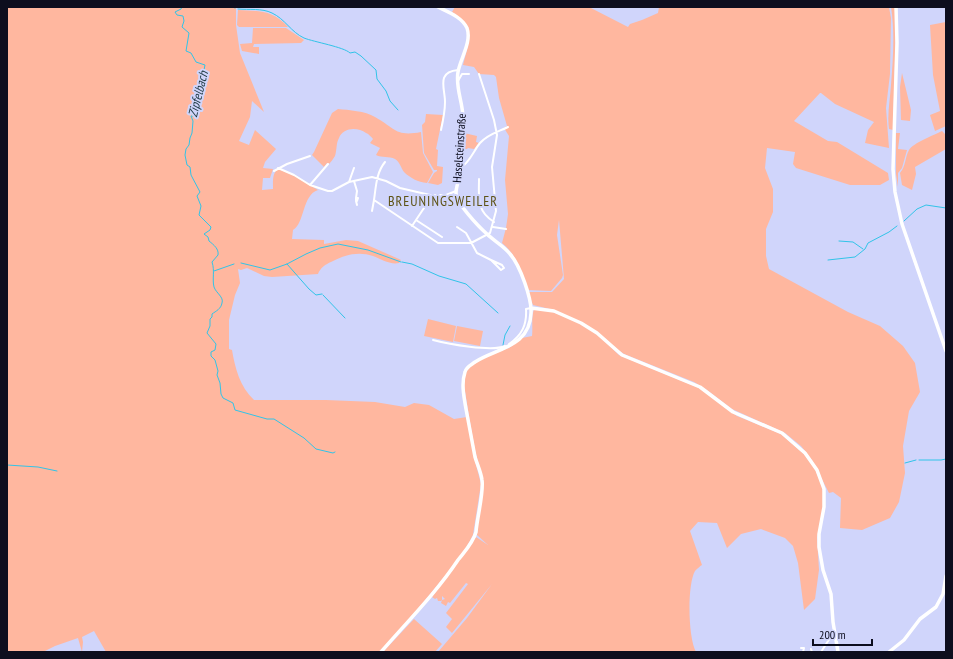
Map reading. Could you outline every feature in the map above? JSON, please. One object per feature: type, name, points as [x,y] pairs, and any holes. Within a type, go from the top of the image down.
[{"type":"street","name":"Haselsteinstraße","points":[[438,7],[458,17],[466,28],[468,36],[458,70],[457,82],[463,120],[456,191]]},
{"type":"street","points":[[896,7],[897,43],[893,169],[895,192],[902,224],[946,351]]},
{"type":"street","points":[[441,130],[445,103],[443,81],[445,76],[458,70]]},
{"type":"street","points":[[457,82],[462,74],[469,74]]},
{"type":"street","points":[[374,200],[438,243],[472,243],[488,235],[492,231],[496,205],[492,161],[496,144],[496,131],[479,74]]},
{"type":"street","points":[[459,168],[462,168],[480,143],[496,131],[508,127]]},
{"type":"street","points":[[274,171],[287,164],[310,156]]},
{"type":"street","points":[[372,211],[377,178],[384,162]]},
{"type":"street","points":[[310,185],[328,164]]},
{"type":"street","points":[[278,168],[294,175],[310,185],[323,190],[332,191],[354,180],[377,178],[400,188],[430,196],[446,195],[456,191],[456,196],[461,205],[488,235],[509,252],[516,262],[531,308],[529,325],[523,336],[505,349],[483,357],[465,371],[463,384],[464,398],[482,482],[476,533],[465,551],[422,608],[381,652]]},
{"type":"street","points":[[349,182],[354,168]]},
{"type":"street","points":[[479,179],[480,207],[494,222]]},
{"type":"street","points":[[354,180],[358,191],[356,199],[357,205]]},
{"type":"street","points":[[412,226],[428,202],[430,196]]},
{"type":"street","points":[[416,220],[442,237]]},
{"type":"street","points":[[457,226],[466,233],[477,253],[502,265],[504,268],[501,270],[491,260]]},
{"type":"street","points":[[493,227],[506,229]]},
{"type":"street","points":[[433,340],[453,345],[499,348],[516,339],[521,332],[526,317],[526,310],[531,308],[554,311],[581,323],[597,333],[622,354],[693,384],[705,390],[733,412],[782,433],[800,447],[817,470],[824,489],[824,506],[819,538],[822,563],[831,594],[832,622],[838,652]]},
{"type":"street","points":[[889,652],[904,640],[920,619],[936,607],[942,594],[946,576]]},
{"type":"street","points":[[821,652],[830,638],[835,634]]},
{"type":"street","points":[[801,648],[804,648],[803,652]]},
{"type":"shaded area","points":[[7,7],[236,7],[236,25],[240,53],[264,112],[252,101],[250,117],[239,141],[249,145],[255,130],[276,149],[265,162],[263,168],[273,169],[270,178],[263,178],[262,190],[273,189],[274,175],[278,169],[293,175],[318,190],[309,197],[300,222],[293,230],[292,239],[324,240],[324,244],[346,240],[358,241],[401,260],[399,263],[392,263],[373,256],[351,254],[327,264],[318,274],[272,277],[264,276],[247,268],[241,270],[238,269],[240,283],[235,295],[229,320],[229,349],[232,350],[242,383],[249,395],[254,400],[375,402],[405,407],[414,403],[429,405],[454,419],[467,417],[474,457],[481,484],[473,535],[466,548],[449,571],[381,652],[106,652],[94,631],[82,637],[82,652],[78,638],[43,652],[7,652]]},
{"type":"shaded area","points":[[455,7],[589,7],[628,27],[630,24],[658,13],[659,7],[889,7],[891,18],[890,74],[886,108],[889,148],[865,143],[868,130],[874,122],[835,104],[821,93],[794,121],[828,141],[837,142],[888,173],[889,180],[880,185],[850,185],[796,168],[793,164],[795,152],[767,148],[765,168],[773,189],[773,212],[766,229],[766,256],[769,269],[848,312],[880,326],[903,346],[915,363],[920,392],[909,411],[903,446],[905,473],[899,502],[890,518],[862,530],[840,528],[841,498],[833,492],[829,493],[812,460],[801,446],[785,433],[732,409],[694,382],[624,354],[601,335],[550,309],[533,305],[528,292],[552,292],[564,279],[559,220],[557,235],[563,275],[562,278],[551,291],[527,290],[521,271],[512,253],[502,243],[508,214],[505,180],[509,136],[504,128],[507,126],[499,98],[496,77],[494,75],[479,74],[474,67],[463,65],[469,36],[465,23],[452,12]]},
{"type":"shaded area","points":[[891,7],[895,7],[896,24],[893,130],[889,129],[888,118],[893,46]]},
{"type":"shaded area","points":[[238,10],[259,11],[271,14],[277,17],[288,27],[239,27],[237,25]]},
{"type":"shaded area","points":[[946,22],[946,126],[935,131],[930,115],[940,111],[933,75],[930,25]]},
{"type":"shaded area","points":[[253,28],[286,28],[304,40],[301,43],[254,44],[253,47],[259,47],[259,54],[242,51],[240,44],[252,43]]},
{"type":"shaded area","points":[[902,73],[911,110],[910,121],[901,120],[900,87]]},
{"type":"shaded area","points":[[338,109],[367,113],[400,132],[421,132],[423,153],[433,172],[427,183],[417,181],[409,176],[404,172],[397,160],[376,155],[380,148],[370,143],[373,139],[363,131],[355,129],[347,130],[341,134],[337,142],[335,156],[329,164],[327,163],[324,167],[312,155],[332,113]]},
{"type":"shaded area","points":[[426,114],[443,115],[436,149],[438,150],[437,166],[443,167],[442,183],[438,185],[428,183],[437,170],[434,170],[424,153],[422,125],[425,122]]},
{"type":"shaded area","points":[[942,131],[946,135],[946,149],[915,167],[916,174],[912,190],[902,185],[900,173],[911,147]]},
{"type":"shaded area","points":[[464,133],[477,136],[476,142],[479,143],[474,149],[461,149]]},
{"type":"shaded area","points":[[896,133],[900,133],[898,149],[907,150],[902,168],[898,173],[898,187],[896,174]]},
{"type":"shaded area","points":[[534,309],[550,311],[568,318],[595,332],[619,355],[699,388],[737,416],[781,434],[805,455],[815,469],[822,486],[824,497],[822,522],[817,537],[819,570],[815,599],[804,610],[798,563],[793,546],[785,538],[761,529],[741,534],[727,548],[717,523],[698,522],[690,531],[702,565],[695,571],[692,578],[690,599],[691,635],[696,652],[438,652],[467,618],[492,584],[452,633],[446,627],[452,619],[446,613],[468,584],[466,583],[446,606],[441,603],[442,600],[438,601],[437,598],[435,599],[432,597],[476,537],[488,545],[477,535],[482,477],[475,450],[464,377],[468,368],[484,357],[509,348],[522,338],[532,336]]},
{"type":"shaded area","points":[[428,319],[456,326],[453,342],[424,336]]},
{"type":"shaded area","points":[[457,326],[483,331],[480,346],[454,341]]},
{"type":"shaded area","points":[[414,619],[442,644],[435,652],[383,652]]},
{"type":"waterway","name":"Zipfelbach","points":[[182,7],[175,12],[177,15],[183,16],[184,21],[182,27],[189,33],[186,51],[191,53],[196,62],[205,65],[203,75],[204,79],[200,85],[192,108],[195,116],[191,116],[193,121],[192,133],[185,155],[187,165],[190,167],[191,175],[200,192],[197,196],[201,206],[199,215],[211,227],[210,230],[204,234],[218,251],[218,255],[212,262],[213,284],[222,301],[219,308],[212,314],[207,333],[216,344],[215,350],[211,352],[211,356],[215,360],[218,371],[217,375],[220,383],[221,394],[223,398],[233,403],[235,410],[267,419],[274,419],[304,438],[316,449],[333,453],[335,452]]},
{"type":"waterway","points":[[238,9],[268,11],[277,16],[304,38],[342,49],[350,53],[355,52],[376,70],[377,79],[386,91],[390,101],[398,110]]},
{"type":"waterway","points":[[904,221],[917,209],[926,205],[946,208]]},
{"type":"waterway","points":[[828,260],[855,257],[865,249],[868,243],[897,226]]},
{"type":"waterway","points":[[839,241],[853,242],[863,249]]},
{"type":"waterway","points":[[241,263],[270,270],[287,264],[320,248],[338,244],[368,250],[401,262]]},
{"type":"waterway","points":[[402,262],[412,264],[439,276],[466,284],[498,313]]},
{"type":"waterway","points":[[214,271],[234,264]]},
{"type":"waterway","points":[[287,264],[309,289],[316,295],[322,294]]},
{"type":"waterway","points":[[323,295],[345,318]]},
{"type":"waterway","points":[[503,345],[505,335],[510,326]]},
{"type":"waterway","points":[[919,460],[946,459]]},
{"type":"waterway","points":[[905,463],[916,460]]},
{"type":"waterway","points":[[7,465],[38,467],[57,471]]},
{"type":"district","name":"BREUNINGSWEILER","points":[[443,201]]}]
